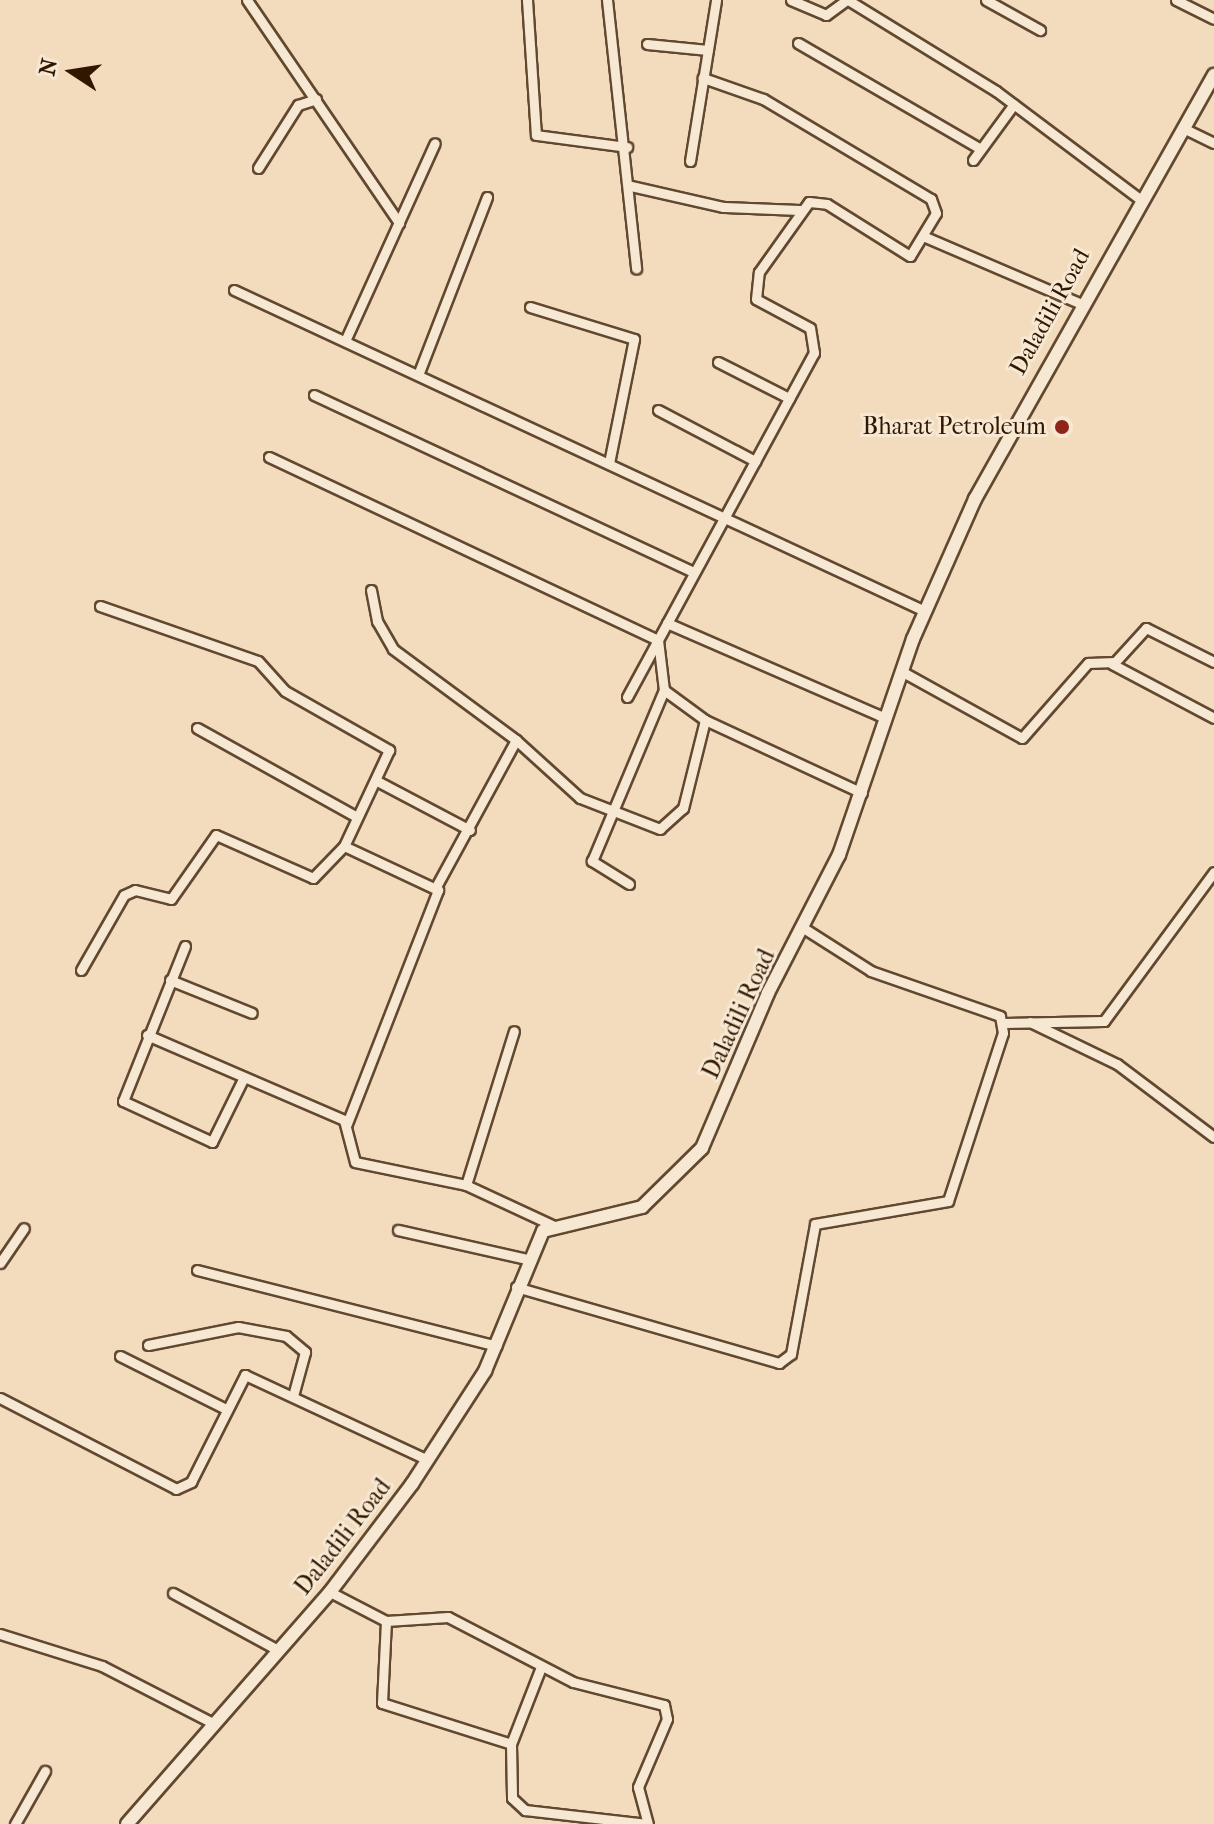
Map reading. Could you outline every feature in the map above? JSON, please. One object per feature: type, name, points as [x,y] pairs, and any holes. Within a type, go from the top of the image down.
[{"type":"main road","name":"Daladili Road","points":[[127,1824],[330,1592],[426,1459],[497,1346],[527,1259],[552,1225],[642,1207],[688,1169],[805,929],[862,793],[901,671],[925,611],[1079,303],[1214,75]]},
{"type":"street","points":[[247,0],[399,223]]},
{"type":"street","points":[[527,0],[536,135],[627,147]]},
{"type":"street","points":[[607,0],[627,147],[636,268]]},
{"type":"street","points":[[690,161],[716,0]]},
{"type":"street","points":[[791,0],[826,15],[848,0],[1014,104],[1140,199]]},
{"type":"street","points":[[986,0],[1040,30]]},
{"type":"street","points":[[1176,0],[1214,19]]},
{"type":"street","points":[[798,43],[981,149]]},
{"type":"street","points":[[647,44],[708,50]]},
{"type":"street","points":[[627,697],[817,342],[810,328],[756,299],[753,283],[801,210],[815,200],[827,204],[902,255],[916,252],[936,213],[931,199],[763,99],[703,78]]},
{"type":"street","points":[[258,168],[298,105],[316,99]]},
{"type":"street","points":[[973,160],[1014,104]]},
{"type":"street","points":[[1183,128],[1214,143]]},
{"type":"street","points":[[345,341],[435,143]]},
{"type":"street","points":[[631,186],[723,207],[801,210]]},
{"type":"street","points":[[418,375],[487,197]]},
{"type":"street","points":[[925,237],[1079,303]]},
{"type":"street","points":[[234,290],[925,611]]},
{"type":"street","points":[[530,307],[634,339],[609,463]]},
{"type":"street","points":[[718,362],[789,398]]},
{"type":"street","points":[[314,395],[694,572]]},
{"type":"street","points":[[658,410],[755,461]]},
{"type":"street","points":[[269,457],[658,640]]},
{"type":"street","points":[[371,590],[381,633],[441,690],[497,720],[516,740],[610,814],[650,828],[677,820],[705,720]]},
{"type":"street","points":[[81,970],[124,895],[135,890],[171,899],[216,835],[313,878],[344,846],[389,750],[285,691],[264,664],[100,606]]},
{"type":"street","points":[[667,623],[886,718]]},
{"type":"street","points":[[1112,664],[1151,628],[1214,662]]},
{"type":"street","points":[[629,884],[593,865],[610,814],[664,690],[658,640]]},
{"type":"street","points":[[901,671],[1022,738],[1088,663],[1112,664],[1214,718]]},
{"type":"street","points":[[664,690],[705,720],[862,793]]},
{"type":"street","points":[[197,728],[357,817]]},
{"type":"street","points":[[516,740],[470,830],[437,885],[361,1102],[347,1124],[355,1162],[466,1185],[552,1225]]},
{"type":"street","points":[[377,781],[470,830]]},
{"type":"street","points":[[344,846],[437,885]]},
{"type":"street","points":[[1004,1023],[1104,1021],[1214,872]]},
{"type":"street","points":[[805,929],[871,971],[994,1011],[1004,1023]]},
{"type":"street","points":[[185,946],[123,1101],[205,1141],[220,1137],[244,1077]]},
{"type":"street","points":[[170,980],[252,1013]]},
{"type":"street","points":[[1026,1021],[1117,1064],[1214,1137]]},
{"type":"street","points":[[516,1287],[786,1361],[815,1224],[939,1206],[955,1191],[1004,1023]]},
{"type":"street","points":[[466,1185],[514,1031]]},
{"type":"street","points":[[147,1035],[347,1124]]},
{"type":"street","points":[[0,1263],[24,1228]]},
{"type":"street","points":[[398,1230],[527,1259]]},
{"type":"street","points":[[197,1270],[497,1346]]},
{"type":"street","points":[[148,1345],[238,1327],[286,1336],[305,1352],[293,1396]]},
{"type":"street","points":[[120,1356],[226,1409]]},
{"type":"street","points":[[0,1398],[176,1489],[191,1482],[245,1375],[426,1459]]},
{"type":"street","points":[[330,1592],[386,1621],[448,1617],[541,1667],[664,1705],[667,1719],[638,1787],[647,1824],[525,1810]]},
{"type":"street","points":[[173,1593],[278,1650]]},
{"type":"street","points":[[386,1621],[382,1703],[511,1744]]},
{"type":"street","points":[[0,1634],[102,1666],[213,1723]]},
{"type":"street","points":[[525,1824],[525,1810],[509,1788],[511,1744],[541,1667]]},
{"type":"street","points":[[15,1824],[45,1771]]},
{"type":"place","name":"Bharat Petroleum","points":[[1062,427]]}]
